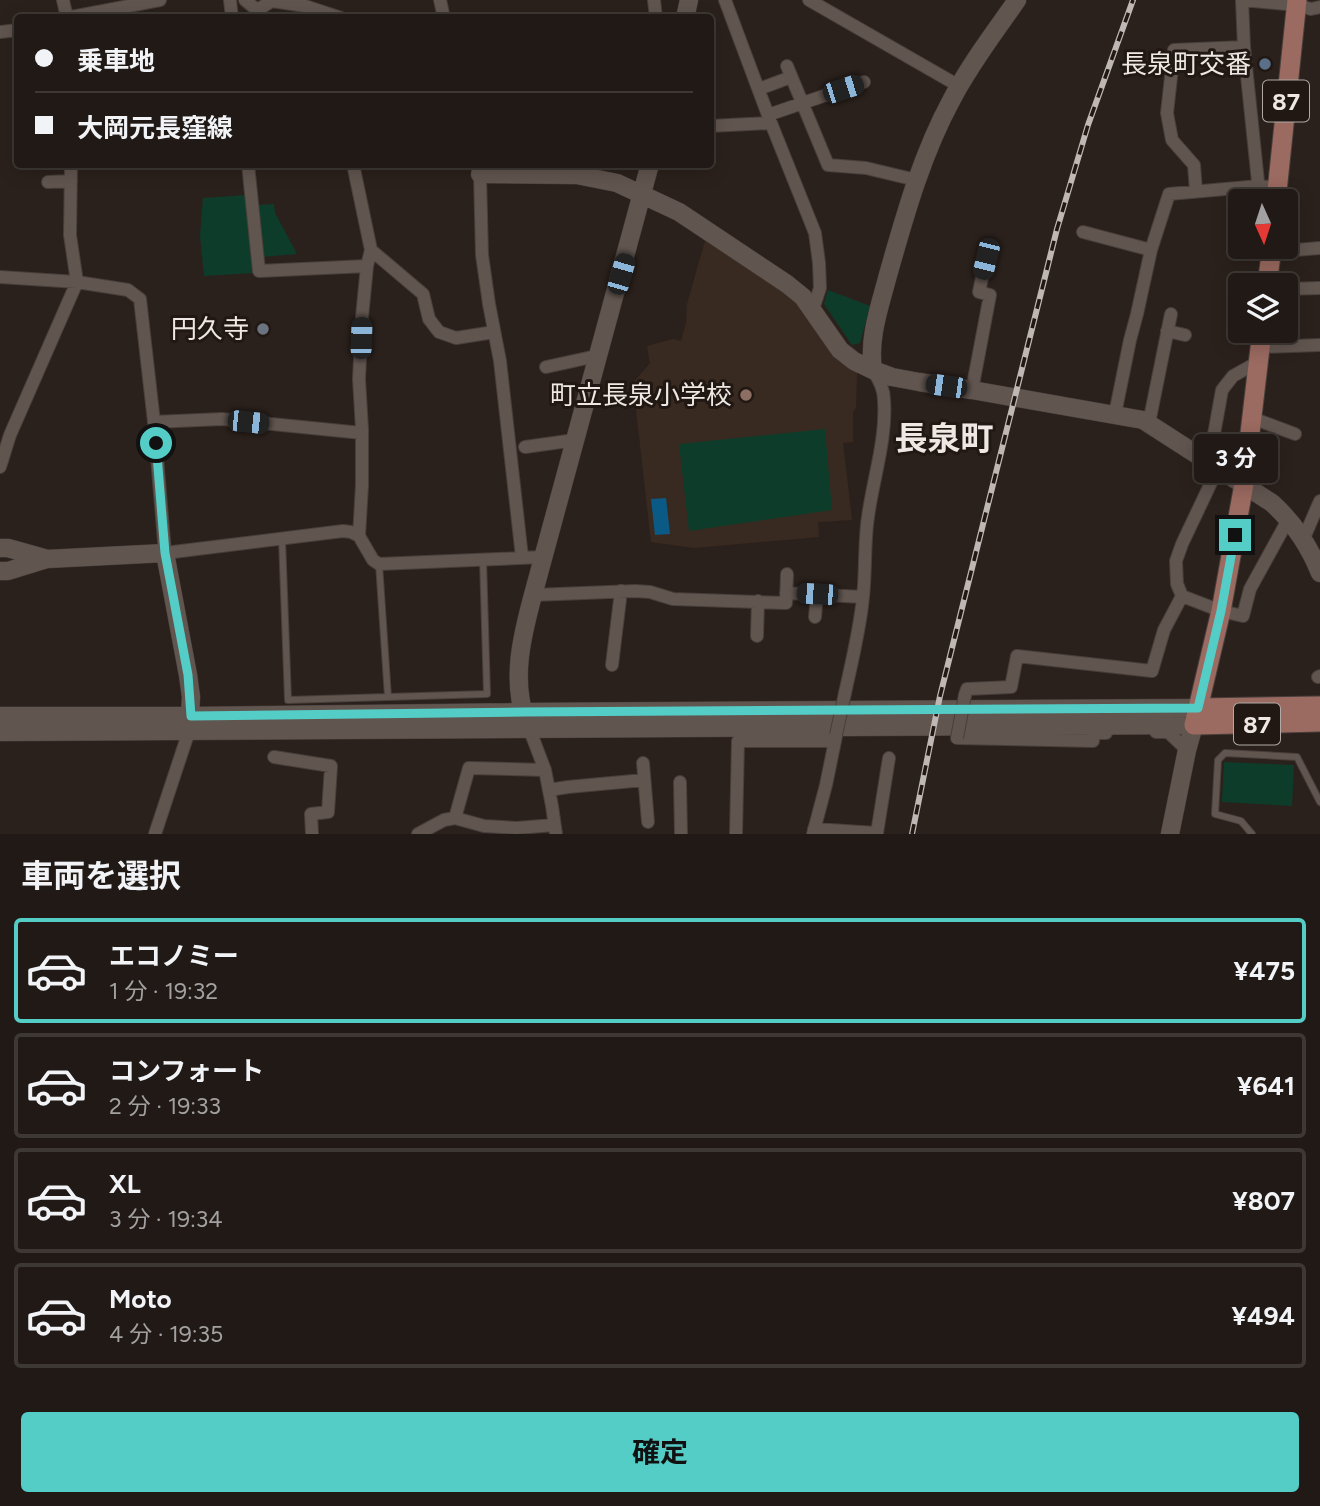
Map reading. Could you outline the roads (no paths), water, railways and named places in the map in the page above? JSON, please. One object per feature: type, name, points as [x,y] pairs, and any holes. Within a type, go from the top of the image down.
[{"type":"main road","name":"87","points":[[1270,189],[1296,3]]},
{"type":"main road","name":"87","points":[[1196,717],[1221,611],[1244,484],[1260,347]]},
{"type":"main road","name":"87","points":[[1196,717],[1320,706]]},
{"type":"main road","name":"87","points":[[1196,717],[1320,722]]},
{"type":"street","points":[[83,14],[160,0]]},
{"type":"street","points":[[245,0],[261,14],[272,1],[305,6],[329,14]]},
{"type":"street","points":[[725,0],[815,233],[820,288],[813,310]]},
{"type":"street","points":[[809,0],[959,86]]},
{"type":"street","points":[[889,758],[877,833],[813,832],[855,652],[863,597],[868,517],[880,457],[884,399],[870,356],[874,330],[916,180],[934,135],[959,86],[1017,0]]},
{"type":"street","points":[[1269,189],[1244,47],[1242,0],[1296,3],[1311,9],[1320,6]]},
{"type":"street","points":[[1196,191],[1194,165],[1172,140],[1167,113],[1174,50],[1244,47]]},
{"type":"street","points":[[759,89],[789,71],[828,165],[866,168],[916,180]]},
{"type":"street","points":[[714,126],[770,119],[801,103],[864,82]]},
{"type":"street","points":[[0,467],[5,434],[77,282],[71,235],[71,168]]},
{"type":"street","points":[[248,168],[259,271],[367,266]]},
{"type":"street","points":[[354,168],[371,250],[362,317],[359,379],[362,433],[359,536]]},
{"type":"street","points":[[418,834],[444,820],[455,818],[484,826],[555,830],[545,770],[526,720],[518,669],[520,646],[649,168]]},
{"type":"street","points":[[522,557],[500,361],[482,255],[478,169],[577,175],[617,183],[678,212],[787,284],[803,297],[840,349],[873,370],[892,377],[1143,419],[1272,503],[1289,518],[1320,573]]},
{"type":"street","points":[[48,182],[71,181]]},
{"type":"street","points":[[1115,414],[1151,250],[1169,194],[1228,191]]},
{"type":"street","points":[[1083,232],[1151,250]]},
{"type":"street","points":[[1298,248],[1320,247]]},
{"type":"street","points":[[371,250],[423,294],[429,319],[439,332],[456,338],[494,332]]},
{"type":"street","points":[[972,390],[990,295],[978,292],[986,259]]},
{"type":"street","points":[[0,277],[77,282],[128,290],[140,299],[165,553],[188,675],[190,724],[155,834]]},
{"type":"street","points":[[1298,289],[1320,288]]},
{"type":"street","points":[[1149,423],[1171,314]]},
{"type":"street","points":[[1167,331],[1185,335]]},
{"type":"street","points":[[1289,518],[1250,589],[1243,616],[1221,611],[1182,596],[1177,584],[1176,561],[1213,465],[1222,390],[1260,347],[1320,345]]},
{"type":"street","points":[[546,366],[592,357]]},
{"type":"street","points":[[1252,418],[1295,434]]},
{"type":"street","points":[[154,422],[222,419],[362,433]]},
{"type":"street","points":[[525,447],[575,440]]},
{"type":"street","points":[[1303,540],[1320,501]]},
{"type":"street","points":[[0,571],[47,559],[165,553],[343,531],[359,536],[373,560],[379,564],[544,557]]},
{"type":"street","points":[[0,548],[47,559]]},
{"type":"street","points":[[533,595],[621,591],[650,592],[673,599],[786,603],[787,574]]},
{"type":"street","points":[[612,666],[621,591]]},
{"type":"street","points":[[786,593],[863,597]]},
{"type":"street","points":[[815,617],[817,594]]},
{"type":"street","points":[[1182,596],[1164,630],[1152,671],[1017,656],[1011,687],[967,689],[957,737],[1093,741],[1093,733],[1168,732],[1186,750]]},
{"type":"street","points":[[757,636],[758,601]]},
{"type":"street","points":[[0,716],[190,724]]},
{"type":"street","points":[[0,732],[190,724],[1196,717],[1186,750],[1170,834]]},
{"type":"street","points":[[736,834],[738,741],[835,738]]},
{"type":"street","points":[[274,757],[331,766],[328,812],[311,814],[312,834]]},
{"type":"street","points":[[643,764],[648,822]]},
{"type":"street","points":[[455,818],[469,768],[545,770]]},
{"type":"street","points":[[549,790],[644,780]]},
{"type":"street","points":[[680,782],[681,834]]},
{"type":"lane","points":[[282,539],[288,699],[487,694],[483,559]]},
{"type":"lane","points":[[379,564],[388,697]]},
{"type":"lane","points":[[1252,834],[1241,821],[1215,814],[1218,760],[1225,754],[1297,757],[1320,802]]},
{"type":"water","points":[[666,498],[670,534],[655,535],[651,499]]},
{"type":"railway","points":[[912,834],[940,696],[1057,229],[1088,125],[1133,0]]},
{"type":"place","name":"長泉町交番","points":[[1265,64]]},
{"type":"place","name":"円久寺","points":[[263,329]]},
{"type":"place","name":"町立長泉小学校","points":[[746,395]]},
{"type":"district","name":"長泉町","points":[[944,438]]}]
